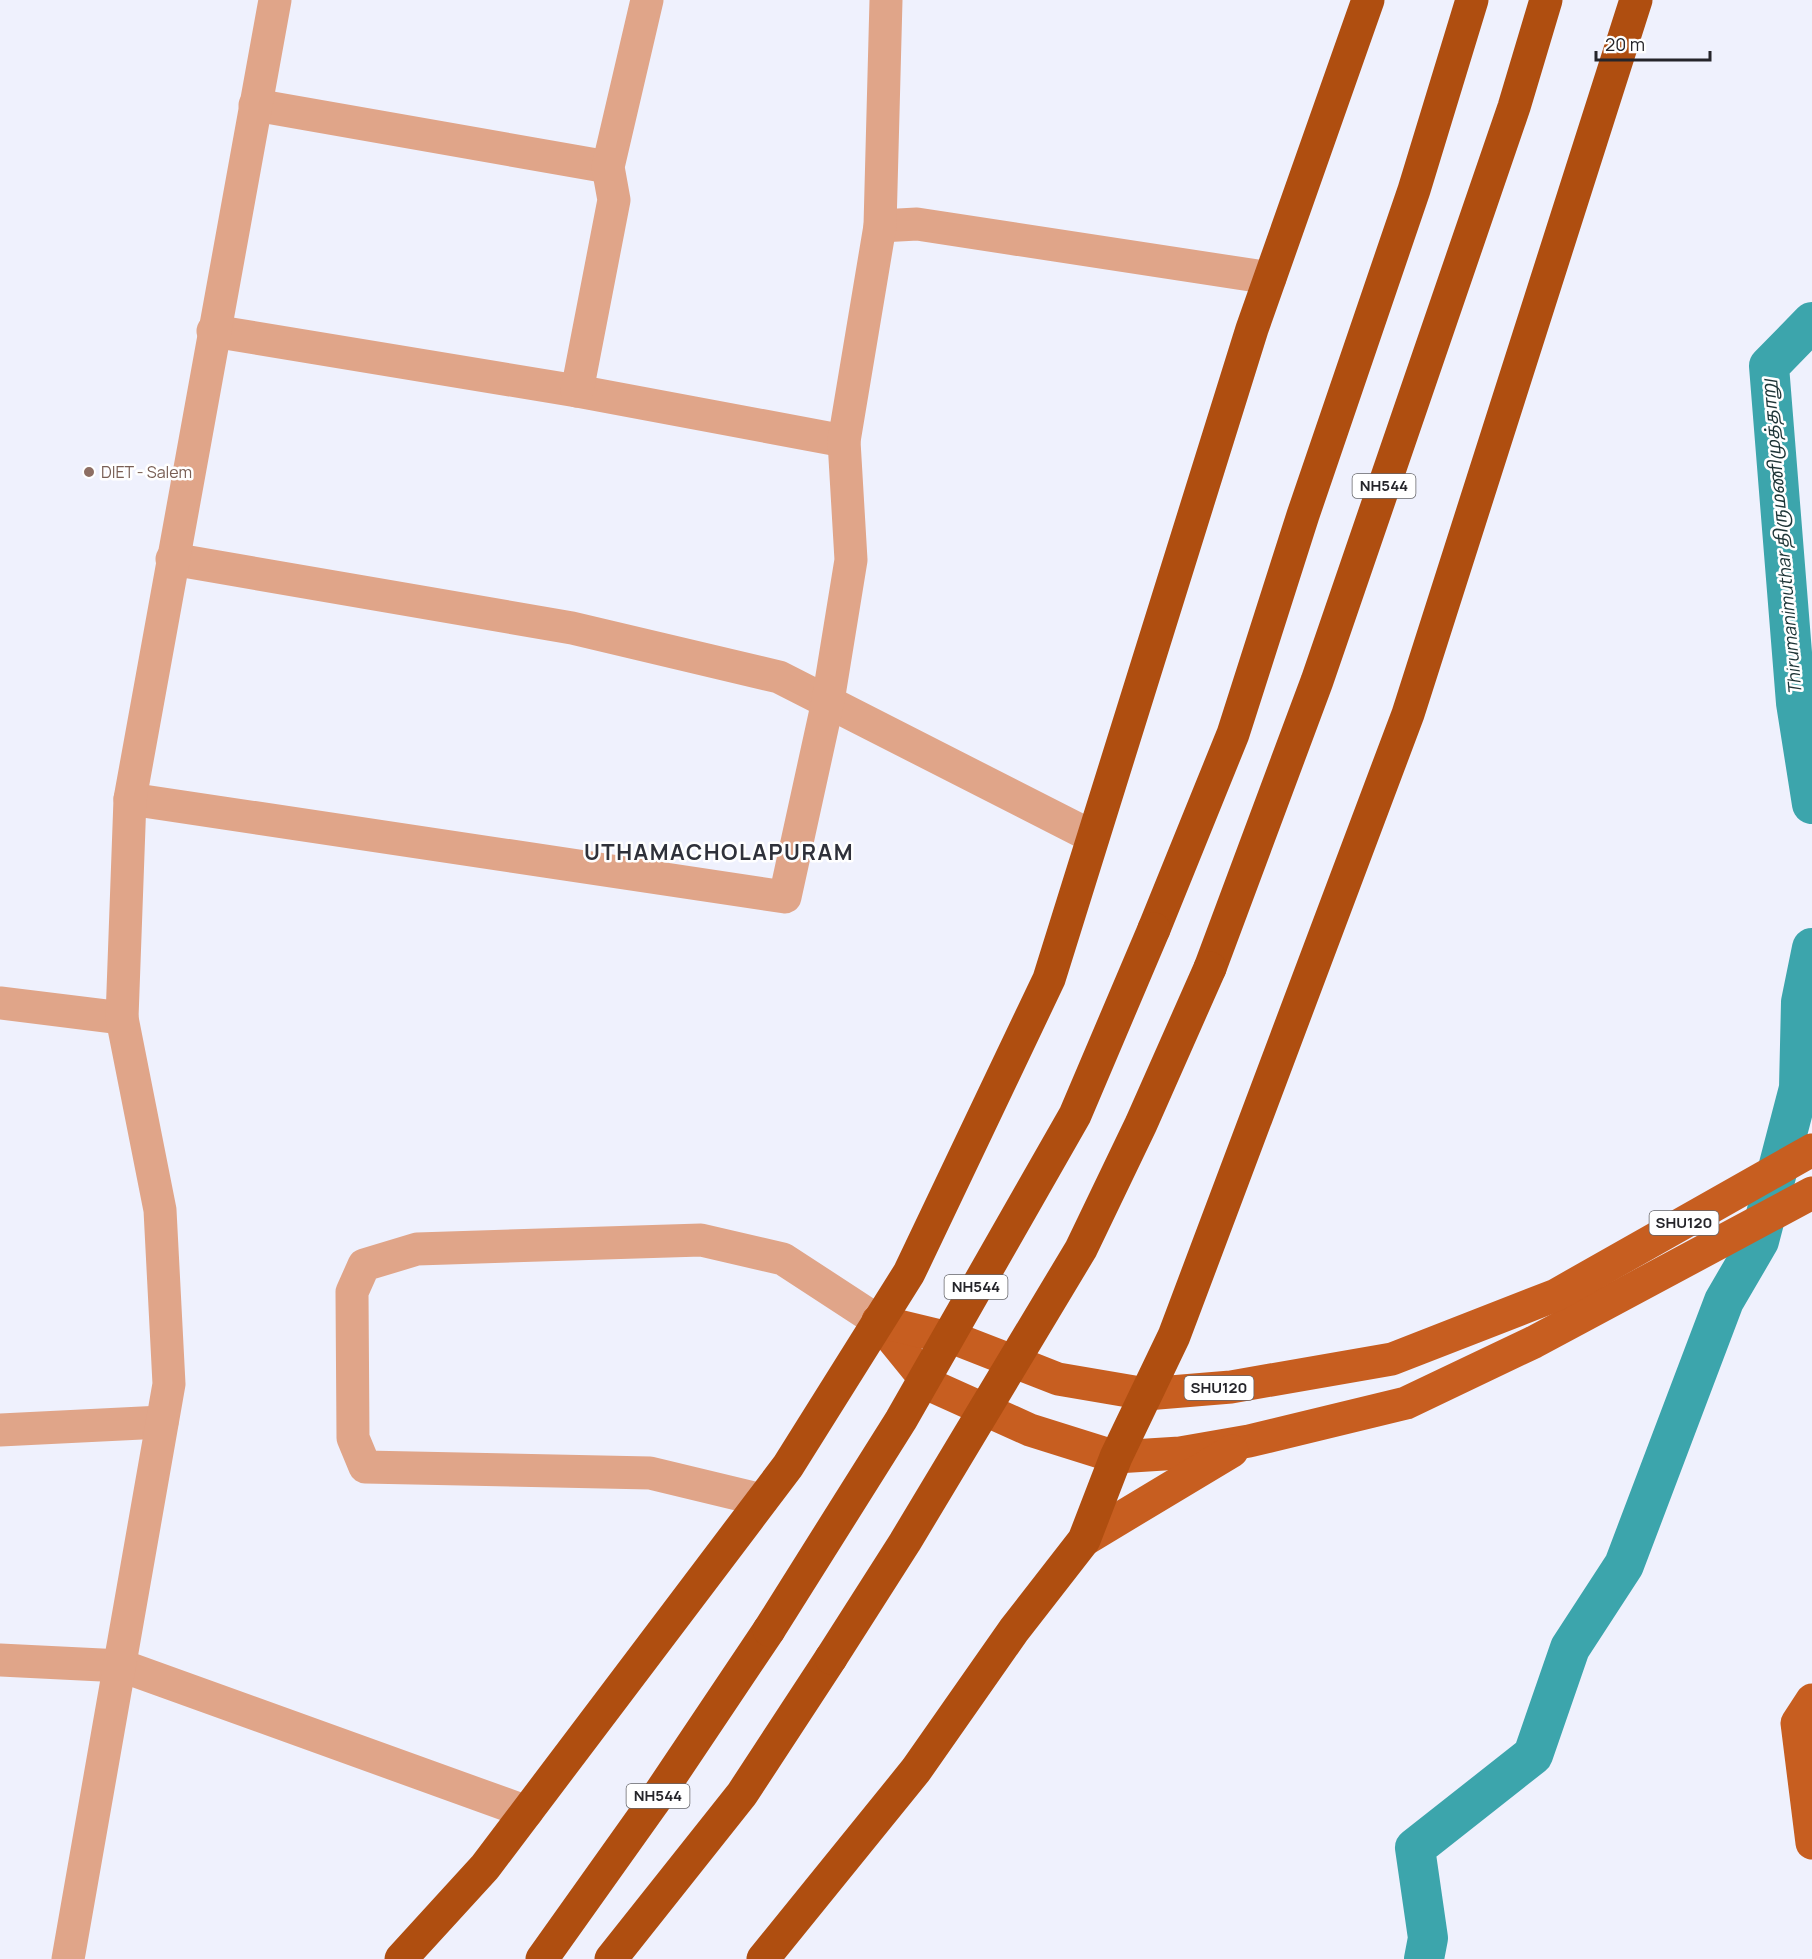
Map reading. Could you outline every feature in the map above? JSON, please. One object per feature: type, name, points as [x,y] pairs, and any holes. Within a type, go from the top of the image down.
[{"type":"highway","points":[[402,1959],[485,1867],[788,1466],[909,1273],[1049,979],[1270,278],[1368,0]]},
{"type":"highway","name":"NH544","points":[[542,1959],[653,1803],[769,1630],[901,1420],[1075,1115],[1233,734],[1303,515],[1414,190],[1472,0]]},
{"type":"highway","name":"NH544","points":[[611,1959],[742,1794],[905,1542],[1081,1249],[1141,1124],[1210,968],[1317,681],[1514,107],[1546,0]]},
{"type":"highway","points":[[763,1959],[916,1770],[1014,1630],[1084,1540],[1116,1457],[1174,1336],[1408,714],[1636,0]]},
{"type":"main road","name":"SHU120","points":[[878,1322],[962,1341],[1058,1378],[1146,1394],[1231,1387],[1392,1359],[1565,1307],[1812,1150]]},
{"type":"main road","points":[[878,1322],[930,1385],[1030,1430],[1116,1457],[1180,1453],[1249,1441],[1406,1403],[1565,1307],[1812,1193]]},
{"type":"main road","points":[[1084,1540],[1249,1441]]},
{"type":"main road","points":[[1812,1700],[1797,1723],[1812,1843]]},
{"type":"street","points":[[68,1959],[122,1666],[169,1384],[160,1210],[122,1018],[130,799],[213,331],[275,0]]},
{"type":"street","points":[[577,391],[614,200],[608,167],[647,0]]},
{"type":"street","points":[[130,799],[784,897],[828,701],[850,560],[844,441],[880,226],[886,0]]},
{"type":"street","points":[[255,105],[608,167]]},
{"type":"street","points":[[880,226],[917,224],[1270,278]]},
{"type":"street","points":[[213,331],[577,391],[844,441]]},
{"type":"street","points":[[172,559],[572,628],[779,677],[1093,837]]},
{"type":"street","points":[[0,1004],[122,1018]]},
{"type":"street","points":[[762,1500],[650,1473],[365,1467],[353,1438],[352,1292],[364,1265],[417,1249],[701,1240],[783,1259],[878,1322]]},
{"type":"street","points":[[0,1430],[162,1422]]},
{"type":"street","points":[[0,1660],[122,1666],[527,1812]]},
{"type":"waterway","name":"Thirumanimuthar திருமணிமுத்தாறு","points":[[1812,322],[1769,366],[1796,703],[1812,804]]},
{"type":"waterway","name":"Thirumanimuthar திருமணிமுத்தாறு","points":[[1424,1959],[1428,1938],[1415,1848],[1533,1755],[1570,1648],[1624,1565],[1724,1301],[1759,1241],[1799,1088],[1801,1002],[1812,948]]},
{"type":"place","name":"DIET - Salem","points":[[89,472]]},
{"type":"district","name":"UTHAMACHOLAPURAM","points":[[719,852]]}]
